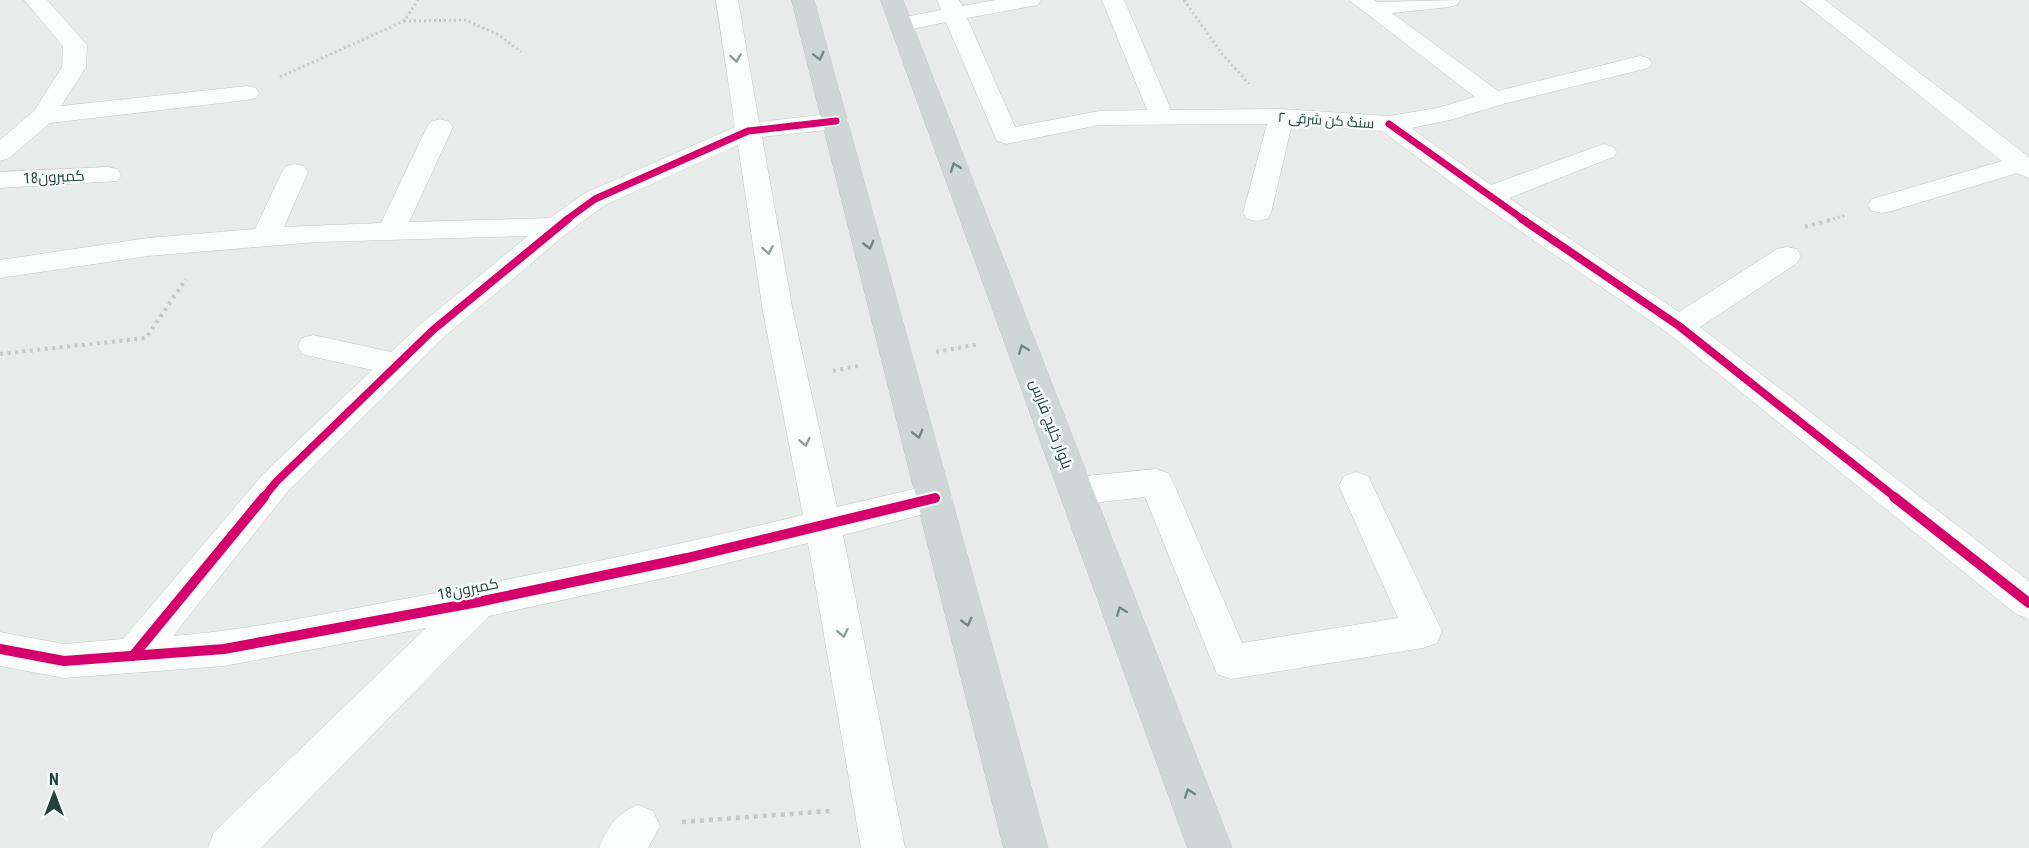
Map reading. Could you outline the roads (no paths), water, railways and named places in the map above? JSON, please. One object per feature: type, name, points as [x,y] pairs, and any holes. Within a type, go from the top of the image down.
[{"type":"main road","points":[[803,0],[1026,848]]},
{"type":"main road","name":"بلوار خلیج فارس","points":[[897,12],[1210,848]]},
{"type":"street","points":[[0,153],[43,116],[74,67],[75,45],[35,0]]},
{"type":"street","points":[[727,0],[778,312],[823,525],[883,848]]},
{"type":"street","points":[[897,12],[1030,0]]},
{"type":"street","points":[[1113,0],[1162,117]]},
{"type":"street","points":[[1367,5],[1449,0]]},
{"type":"street","points":[[1811,0],[2025,167]]},
{"type":"street","points":[[1367,5],[1494,99]]},
{"type":"street","name":"سنگ کن شرقی ۲","points":[[950,8],[1006,136],[1099,118],[1281,116],[1389,124],[1441,115],[1494,99],[1640,63]]},
{"type":"street","points":[[43,116],[247,93]]},
{"type":"street","points":[[1257,213],[1281,116]]},
{"type":"street","points":[[133,656],[276,482],[433,330],[557,227],[595,199],[748,131],[836,121]]},
{"type":"street","points":[[1389,124],[1488,196],[1679,326],[2029,603]]},
{"type":"street","points":[[390,231],[440,127]]},
{"type":"street","points":[[1488,196],[1604,152]]},
{"type":"street","points":[[1882,205],[2025,167]]},
{"type":"street","points":[[265,237],[295,171]]},
{"type":"street","name":"کمبرون18","points":[[0,180],[108,175]]},
{"type":"street","points":[[0,269],[148,247],[265,237],[557,227]]},
{"type":"street","points":[[1679,326],[1787,256]]},
{"type":"street","points":[[313,345],[397,364]]},
{"type":"street","points":[[1076,491],[1156,482],[1231,662],[1423,631],[1356,486]]},
{"type":"street","name":"کمبرون18","points":[[0,649],[64,661],[224,649],[478,602],[687,558],[935,498]]},
{"type":"street","points":[[230,848],[478,602]]}]
